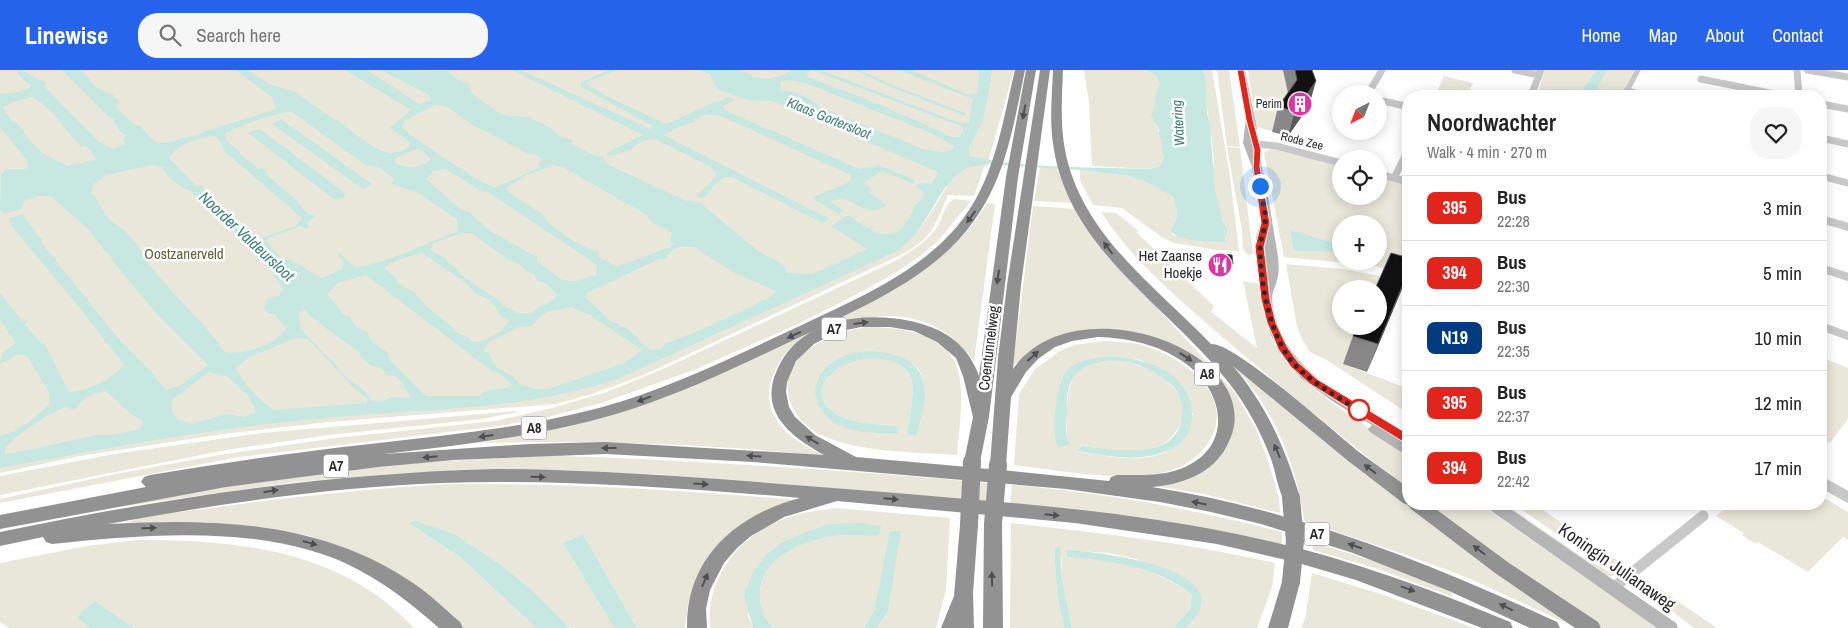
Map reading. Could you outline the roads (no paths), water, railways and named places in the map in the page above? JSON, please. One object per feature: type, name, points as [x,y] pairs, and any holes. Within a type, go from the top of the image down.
[{"type":"highway","name":"A8","points":[[0,513],[208,472],[511,432],[569,421],[633,403],[698,379],[866,300],[891,285],[934,254],[967,223],[986,193],[995,174],[1020,70]]},
{"type":"highway","name":"Coentunnelweg","points":[[964,628],[963,593],[972,462],[980,417],[1012,177],[1031,70]]},
{"type":"highway","name":"Coentunnelweg","points":[[993,628],[993,524],[1006,358],[1045,70]]},
{"type":"highway","name":"A7","points":[[1058,70],[1058,137],[1062,160],[1070,184],[1083,211],[1099,236],[1121,264],[1222,364],[1247,396],[1267,427],[1282,462],[1291,498],[1295,542],[1291,582],[1278,628]]},
{"type":"highway","name":"A7","points":[[855,463],[814,441],[796,428],[784,414],[778,398],[780,377],[789,359],[807,342],[830,330],[858,323],[888,322],[917,327],[938,336],[954,347],[967,365],[980,417]]},
{"type":"highway","name":"A8","points":[[1004,395],[1025,364],[1039,350],[1063,338],[1091,333],[1125,335],[1163,345],[1194,362],[1213,381],[1225,404],[1226,426],[1218,447],[1202,464],[1180,475],[1163,479],[1070,483]]},
{"type":"highway","name":"A7","points":[[1194,336],[1244,366],[1353,456],[1402,493]]},
{"type":"highway","name":"A7","points":[[0,522],[113,499],[242,478],[445,455],[620,448],[855,463],[1070,483],[1158,495],[1222,508],[1341,541],[1440,578],[1550,628]]},
{"type":"highway","name":"A7","points":[[0,539],[108,516],[280,489],[440,477],[530,476],[643,480],[842,495],[1119,522],[1181,531],[1243,543],[1333,565],[1435,599],[1503,628]]},
{"type":"highway","points":[[697,628],[697,611],[702,586],[713,564],[733,541],[756,523],[779,512],[842,495]]},
{"type":"highway","points":[[1425,510],[1502,568],[1591,628]]},
{"type":"highway","points":[[0,544],[100,531],[190,527],[254,531],[293,538],[336,551],[371,566],[417,595],[453,628]]},
{"type":"highway","points":[[950,628],[963,593]]},
{"type":"main road","points":[[1241,70],[1265,223],[1260,247],[1266,299],[1272,323],[1283,349],[1295,364],[1331,399],[1402,447]]},
{"type":"main road","points":[[1265,223],[1268,228],[1273,260],[1272,279],[1266,299]]},
{"type":"main road","points":[[1314,382],[1402,436]]},
{"type":"main road","name":"Koningin Julianaweg","points":[[1501,510],[1670,628]]},
{"type":"street","points":[[1373,85],[1382,70]]},
{"type":"street","points":[[1516,70],[1540,72],[1533,90]]},
{"type":"street","points":[[1627,90],[1638,70]]},
{"type":"street","points":[[1797,70],[1799,90]]},
{"type":"street","points":[[1807,70],[1848,77]]},
{"type":"street","points":[[1701,79],[1755,90]]},
{"type":"street","points":[[1388,102],[1402,105]]},
{"type":"street","points":[[1827,105],[1848,109]]},
{"type":"street","points":[[1827,139],[1848,144]]},
{"type":"street","name":"Rode Zee","points":[[1252,144],[1276,146],[1332,161]]},
{"type":"street","points":[[1394,178],[1402,162]]},
{"type":"street","points":[[1387,176],[1402,180]]},
{"type":"street","points":[[1827,178],[1848,183]]},
{"type":"street","points":[[1827,221],[1848,227]]},
{"type":"street","points":[[1827,270],[1848,277]]},
{"type":"street","points":[[1827,328],[1848,336]]},
{"type":"street","points":[[1827,485],[1848,497]]},
{"type":"street","points":[[1613,588],[1703,516]]},
{"type":"water","points":[[16,70],[24,71],[45,82],[45,87],[99,142],[112,149],[125,144],[126,135],[120,132],[114,121],[115,119],[110,118],[62,70],[84,72],[95,87],[113,95],[119,101],[117,109],[134,124],[141,126],[151,138],[160,143],[165,143],[197,136],[203,132],[273,110],[275,108],[273,98],[236,70],[248,70],[269,84],[297,93],[379,150],[393,153],[409,147],[410,142],[390,128],[411,110],[345,70],[367,70],[419,104],[431,100],[429,95],[381,70],[447,71],[469,84],[472,94],[502,115],[528,117],[551,128],[559,136],[572,140],[572,144],[593,155],[602,156],[607,164],[684,200],[700,203],[758,251],[785,266],[786,273],[813,274],[867,249],[831,226],[848,215],[870,229],[884,234],[892,234],[906,223],[914,206],[923,198],[923,192],[915,186],[921,183],[932,184],[938,172],[772,101],[748,100],[717,89],[710,74],[700,70],[739,70],[752,75],[752,77],[768,79],[781,76],[792,70],[812,70],[821,70],[960,123],[969,123],[973,99],[899,70],[911,70],[969,95],[978,93],[979,70],[993,70],[983,120],[969,147],[969,156],[1035,165],[1149,169],[1160,166],[1164,158],[1159,130],[1151,115],[1160,85],[1157,76],[1146,70],[1202,70],[1205,75],[1215,191],[1223,222],[1228,230],[1225,238],[1226,241],[1222,242],[1186,239],[1173,234],[1170,230],[1177,213],[1173,196],[1144,181],[1128,176],[1080,170],[984,164],[966,168],[953,179],[944,189],[916,234],[895,252],[622,377],[586,388],[513,402],[326,418],[227,429],[0,468],[0,436],[28,423],[50,404],[49,392],[27,356],[19,354],[0,364],[3,354],[16,343],[0,319],[0,293],[22,321],[28,320],[25,325],[41,343],[45,344],[69,392],[99,384],[124,365],[80,308],[11,225],[9,218],[23,214],[38,236],[43,238],[41,242],[118,338],[150,370],[166,390],[181,385],[208,365],[157,314],[90,231],[51,196],[38,196],[24,201],[21,209],[4,214],[0,210],[1,175],[6,169],[25,169],[29,167],[26,159],[0,127],[0,94],[18,92],[30,88],[30,84],[24,81]],"holes":[[[812,70],[963,127],[963,132],[959,137],[952,137],[886,107],[808,77],[807,73]],[[788,80],[805,83],[931,133],[954,146],[951,151],[941,152],[923,149],[820,107],[797,93],[780,90],[781,81]],[[33,97],[50,110],[81,147],[86,146],[96,158],[68,166],[42,153],[29,140],[17,123],[11,121],[3,107],[12,102]],[[435,105],[446,106],[471,124],[542,159],[538,165],[541,166],[495,187],[477,179],[418,140],[402,127],[404,121]],[[292,112],[366,165],[378,167],[395,179],[391,184],[417,192],[457,219],[458,231],[374,264],[354,266],[340,253],[337,254],[343,260],[342,269],[323,278],[297,263],[281,259],[267,241],[268,238],[301,226],[306,229],[309,227],[307,223],[315,216],[308,214],[295,199],[266,174],[267,172],[262,168],[258,169],[240,155],[240,152],[228,142],[225,136],[226,133],[234,129],[267,117]],[[214,136],[218,138],[224,151],[302,218],[296,226],[258,239],[202,188],[204,186],[196,186],[169,158],[178,149],[195,140]],[[416,149],[423,151],[431,160],[422,165],[404,167],[395,163],[395,159]],[[150,165],[163,167],[171,178],[179,185],[191,191],[245,241],[246,246],[252,248],[255,256],[268,266],[283,290],[279,296],[268,299],[264,307],[269,314],[275,314],[286,329],[275,339],[258,348],[232,353],[225,352],[206,328],[155,272],[146,260],[148,258],[131,237],[112,222],[95,196],[91,194],[94,184],[107,175]],[[554,165],[565,168],[645,214],[654,224],[672,233],[670,242],[674,244],[668,248],[616,267],[599,257],[598,252],[576,242],[552,226],[544,215],[507,191],[506,188],[527,175]],[[446,169],[481,191],[489,193],[597,265],[596,275],[576,281],[562,280],[537,261],[537,255],[535,256],[490,231],[469,212],[460,209],[426,179],[432,171]],[[461,233],[471,233],[509,260],[518,263],[528,272],[534,274],[537,280],[547,284],[557,295],[550,302],[531,313],[518,313],[507,308],[461,275],[459,270],[447,262],[446,259],[430,250],[434,243]],[[679,247],[694,247],[735,273],[776,291],[771,297],[703,329],[665,344],[660,349],[651,350],[638,341],[639,338],[625,327],[620,327],[619,324],[610,321],[586,298],[587,293],[659,259],[665,259],[670,252]],[[422,253],[466,283],[475,293],[489,300],[499,312],[499,315],[509,321],[502,331],[480,342],[473,342],[469,338],[455,332],[453,328],[425,305],[414,292],[400,285],[394,276],[385,269],[391,263]],[[366,275],[493,372],[498,372],[513,385],[487,391],[479,396],[426,396],[390,360],[388,353],[373,343],[367,332],[356,327],[349,316],[345,316],[327,294],[338,283]],[[571,307],[590,315],[642,350],[625,363],[548,389],[534,389],[520,384],[511,375],[497,368],[488,352],[483,351],[489,342],[519,327],[531,326],[546,312]],[[305,310],[311,317],[360,353],[360,356],[372,366],[381,367],[386,375],[395,376],[404,384],[403,387],[411,396],[409,398],[391,397],[382,402],[372,401],[369,395],[341,373],[335,361],[330,360],[301,329],[298,313]],[[295,338],[308,339],[354,388],[368,399],[366,403],[274,410],[258,397],[236,367],[250,357]],[[209,372],[227,376],[249,397],[256,411],[246,417],[226,414],[192,424],[178,420],[172,412],[172,400]],[[106,391],[128,412],[143,421],[140,429],[5,453],[5,449],[33,425],[65,407],[75,410],[84,399]]]},
{"type":"water","points":[[512,70],[521,70],[650,129],[653,126],[581,87],[581,82],[609,70],[616,70],[586,83],[604,95],[667,124],[729,97],[734,100],[723,106],[725,110],[859,169],[879,165],[915,180],[913,183],[882,171],[863,183],[870,187],[869,192],[887,205],[871,210],[844,199],[830,201],[844,211],[839,214],[813,199],[813,197],[850,182],[851,175],[723,117],[708,115],[701,116],[694,120],[695,122],[663,135],[830,219],[822,223],[732,177],[724,177],[704,198],[696,197],[716,176],[715,171],[709,166],[657,140],[642,142],[631,150],[610,156],[606,154],[643,135]]},
{"type":"water","points":[[1596,70],[1607,70],[1598,86],[1598,90],[1583,90]]},
{"type":"water","points":[[281,119],[372,184],[363,189],[272,124]]},
{"type":"water","points":[[260,129],[345,193],[344,197],[335,200],[248,133]]},
{"type":"water","points":[[1290,230],[1332,242],[1332,252],[1294,251]]},
{"type":"water","points":[[869,351],[889,353],[904,359],[915,366],[921,376],[924,388],[924,402],[916,436],[907,434],[912,403],[911,379],[905,368],[894,362],[878,358],[861,359],[846,364],[833,372],[824,382],[821,393],[825,404],[838,415],[852,421],[899,427],[897,434],[863,432],[839,425],[823,413],[818,404],[816,386],[824,370],[842,357]]},
{"type":"water","points":[[1111,356],[1139,360],[1166,371],[1176,378],[1189,398],[1192,410],[1192,421],[1182,441],[1160,454],[1136,458],[1112,457],[1077,451],[1082,446],[1112,450],[1144,450],[1159,446],[1171,439],[1179,428],[1182,411],[1181,403],[1178,394],[1170,384],[1141,366],[1123,361],[1103,361],[1085,367],[1072,380],[1068,393],[1066,425],[1066,433],[1070,444],[1059,448],[1056,442],[1054,421],[1057,397],[1063,376],[1076,363]]},
{"type":"water","points":[[416,521],[454,534],[501,565],[530,588],[570,628],[536,628],[459,556],[410,524]]},
{"type":"water","points":[[860,523],[881,526],[879,534],[876,536],[832,536],[818,539],[790,550],[778,558],[762,580],[760,594],[763,612],[774,628],[753,628],[744,595],[753,572],[766,555],[781,543],[803,533],[830,524]]},
{"type":"water","points":[[890,531],[901,531],[888,611],[877,628],[864,628],[874,611]]},
{"type":"water","points":[[583,534],[637,628],[614,628],[563,543]]},
{"type":"water","points":[[1060,546],[1062,579],[1072,628],[1064,628],[1057,594],[1054,548]]},
{"type":"water","points":[[1067,550],[1101,553],[1149,563],[1172,571],[1190,581],[1200,594],[1200,609],[1186,628],[1173,628],[1190,609],[1192,595],[1178,585],[1148,571],[1117,563],[1067,557]]},
{"type":"water","points":[[95,601],[134,628],[90,628],[77,618],[81,612]]},
{"type":"waterway","points":[[857,70],[894,87],[964,114]]},
{"type":"place","name":"Perim","points":[[1300,104]]},
{"type":"place","name":"Het Zaanse Hoekje","points":[[1220,265]]},
{"type":"water label","name":"Klaas Gortersloot","points":[[829,118]]},
{"type":"water label","name":"Watering","points":[[1178,123]]},
{"type":"water label","name":"Noorder Valdeursloot","points":[[247,236]]},
{"type":"park label","name":"Oostzanerveld","points":[[184,254]]}]
